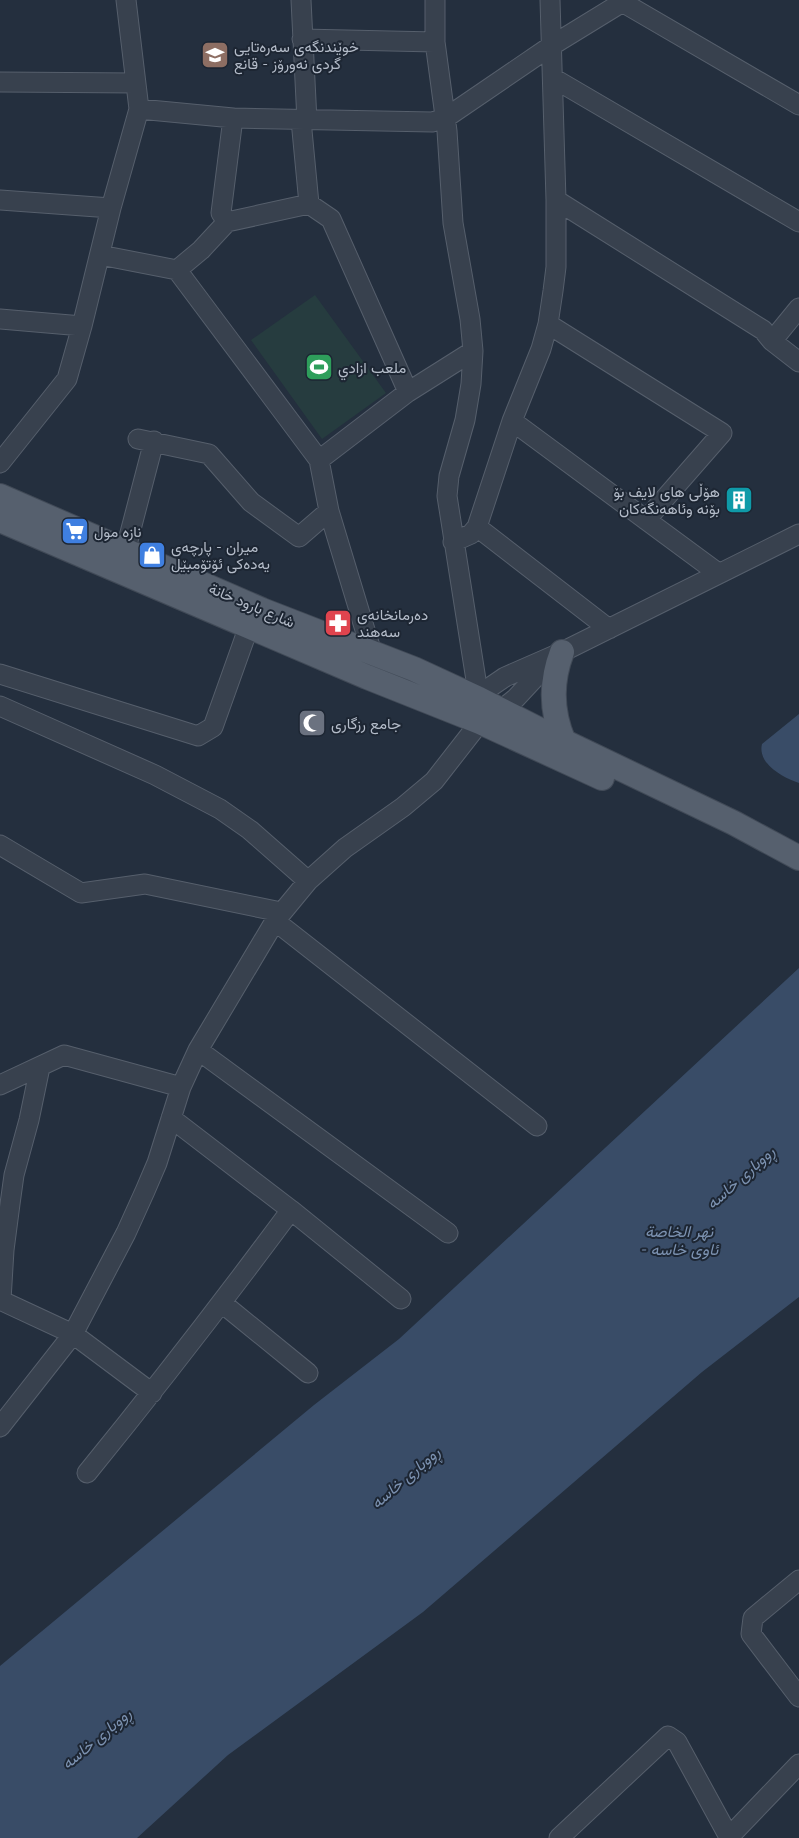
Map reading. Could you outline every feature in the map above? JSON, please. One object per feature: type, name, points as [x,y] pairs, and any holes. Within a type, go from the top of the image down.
[{"type":"main road","name":"شارع بارود خانة","points":[[0,496],[262,610],[414,669],[564,742],[730,829]]},
{"type":"main road","name":"شارع بارود خانة","points":[[0,520],[730,829]]},
{"type":"main road","points":[[559,653],[553,697],[556,720],[564,742]]},
{"type":"main road","points":[[404,692],[414,669]]},
{"type":"main road","points":[[730,829],[799,858]]},
{"type":"main road","points":[[730,829],[799,874]]},
{"type":"street","points":[[0,463],[67,379],[82,326],[111,208],[139,109],[126,0]]},
{"type":"street","points":[[302,0],[304,120],[309,204]]},
{"type":"street","points":[[435,0],[435,42],[447,131],[454,222],[470,318],[473,351],[471,384],[465,420],[448,485],[447,496],[479,699],[478,711],[480,722]]},
{"type":"street","points":[[453,542],[468,536],[477,527],[512,421],[541,348],[548,324],[556,266],[550,0]]},
{"type":"street","points":[[139,109],[233,118],[432,122],[444,119],[552,46],[624,1],[795,98]]},
{"type":"street","points":[[302,39],[435,42]]},
{"type":"street","points":[[553,78],[799,222]]},
{"type":"street","points":[[0,82],[136,83]]},
{"type":"street","points":[[227,222],[221,213],[233,118]]},
{"type":"street","points":[[0,200],[111,208]]},
{"type":"street","points":[[556,200],[763,330],[772,341],[799,362]]},
{"type":"street","points":[[177,270],[201,250],[227,222],[309,204],[331,219],[408,392]]},
{"type":"street","points":[[100,255],[177,270],[319,460],[329,511],[372,653]]},
{"type":"street","points":[[772,341],[799,308]]},
{"type":"street","points":[[0,319],[82,326]]},
{"type":"street","points":[[548,324],[722,433],[646,520]]},
{"type":"street","points":[[319,460],[408,392],[473,351]]},
{"type":"street","points":[[512,421],[718,573]]},
{"type":"street","points":[[126,552],[146,440],[209,454],[251,502],[299,537],[329,511]]},
{"type":"street","points":[[477,527],[609,629]]},
{"type":"street","points":[[479,699],[490,686],[505,676],[609,629],[799,534]]},
{"type":"street","points":[[0,674],[198,736],[213,727],[249,626]]},
{"type":"street","points":[[0,1427],[73,1334],[146,1191],[181,1087],[198,1050],[278,917],[308,881],[345,848],[418,795],[448,766],[480,722],[501,711],[516,698],[559,653]]},
{"type":"street","points":[[0,706],[155,774],[220,809],[250,830],[308,881]]},
{"type":"street","points":[[0,845],[81,893],[145,884],[278,917],[537,1126]]},
{"type":"street","points":[[198,1050],[448,1233]]},
{"type":"street","points":[[0,1085],[64,1056],[181,1087]]},
{"type":"street","points":[[40,1067],[11,1194],[0,1300],[73,1334],[152,1393]]},
{"type":"street","points":[[171,1118],[291,1210],[401,1299]]},
{"type":"street","points":[[87,1473],[222,1303],[291,1210]]},
{"type":"street","points":[[222,1303],[308,1373]]},
{"type":"street","points":[[799,1580],[753,1618],[751,1634],[799,1697]]},
{"type":"street","points":[[559,1838],[668,1736],[677,1742],[729,1838],[799,1764]]},
{"type":"green space","name":"ملعب ازادي","points":[[315,295],[386,393],[322,439],[251,340]]},
{"type":"water","points":[[799,714],[799,783],[779,774],[768,764],[764,758],[762,744]]},
{"type":"water","name":"نهر الخاصة - ئاوی خاسە","points":[[799,968],[799,1297],[702,1372],[423,1612],[228,1755],[137,1838],[0,1838],[0,1666],[314,1405],[399,1339]]},
{"type":"place","name":"خوێندنگەی سەرەتایی گردی نەورۆز - قانع","points":[[215,55]]},
{"type":"place","name":"ملعب ازادي","points":[[319,367]]},
{"type":"place","name":"هۆڵی های لایف بۆ بۆنە وئاهەنگەکان","points":[[739,500]]},
{"type":"place","name":"نازه مول","points":[[75,531]]},
{"type":"place","name":"میران - پارچەی یەدەکی ئۆتۆمبێل","points":[[152,555]]},
{"type":"place","name":"دەرمانخانەی سەهند","points":[[338,623]]},
{"type":"place","name":"جامع رزگاری","points":[[312,723]]},
{"type":"water label","name":"ڕووباری خاسە","points":[[740,1177]]},
{"type":"water label","name":"ڕووباری خاسە","points":[[405,1477]]},
{"type":"water label","name":"ڕووباری خاسە","points":[[96,1738]]}]
